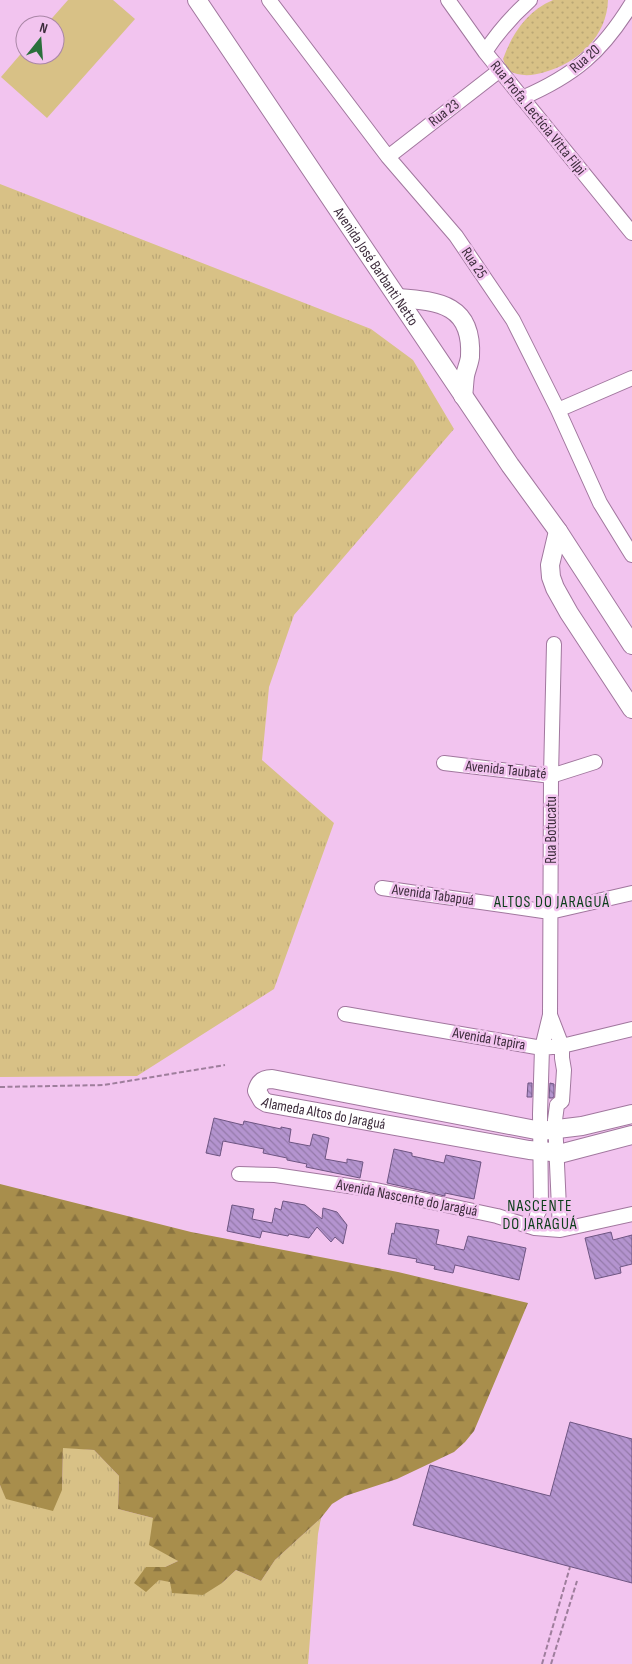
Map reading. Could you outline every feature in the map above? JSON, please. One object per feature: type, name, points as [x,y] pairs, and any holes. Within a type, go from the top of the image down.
[{"type":"street","name":"Avenida José Barbanti Netto","points":[[197,0],[510,465],[558,531],[632,645]]},
{"type":"street","name":"Rua 25","points":[[269,0],[388,157],[461,243],[513,320],[558,410],[600,504],[632,556]]},
{"type":"street","name":"Rua Profa. Lectícia Vitta Filpi","points":[[448,0],[485,52],[632,233]]},
{"type":"street","points":[[485,52],[499,31],[530,0]]},
{"type":"street","name":"Rua 20","points":[[522,98],[550,86],[575,70],[597,51],[616,28],[632,3]]},
{"type":"street","name":"Rua 23","points":[[388,157],[500,70]]},
{"type":"street","points":[[398,298],[438,302],[454,310],[466,325],[470,342],[470,360],[465,376],[464,396]]},
{"type":"street","points":[[558,410],[632,378]]},
{"type":"street","points":[[558,531],[550,565],[551,577],[555,588],[569,613],[632,709]]},
{"type":"street","name":"Rua Botucatu","points":[[548,1130],[540,1114],[542,1048],[550,1015],[551,776],[554,644]]},
{"type":"street","name":"Avenida Taubaté","points":[[444,763],[551,776],[595,762]]},
{"type":"street","name":"Avenida Tabapuá","points":[[382,888],[550,912],[632,893]]},
{"type":"street","name":"Avenida Itapira","points":[[345,1014],[562,1052],[632,1029]]},
{"type":"street","name":"Rua Botucatu","points":[[548,1130],[557,1106],[562,1101],[564,1070],[562,1052],[550,1015]]},
{"type":"street","name":"Alameda Altos do Jaraguá","points":[[632,1114],[582,1126],[548,1130],[272,1079],[260,1082],[257,1092],[259,1097],[267,1102],[546,1154],[563,1153],[632,1135]]},
{"type":"street","points":[[548,1130],[546,1154],[560,1230]]},
{"type":"street","points":[[536,1222],[532,1206],[532,1166],[546,1154]]},
{"type":"street","name":"Avenida Nascente do Jaraguá","points":[[239,1174],[275,1175],[376,1190],[497,1216],[536,1222],[560,1230],[632,1214]]},
{"type":"path","points":[[0,1087],[104,1085],[225,1065]]},
{"type":"path","points":[[542,1664],[570,1567]]},
{"type":"path","points":[[552,1664],[577,1581]]},
{"type":"green space","points":[[68,0],[113,0],[135,19],[47,118],[1,77],[15,61],[15,65],[65,65],[65,15],[55,15]]},
{"type":"green space","points":[[553,0],[608,0],[602,25],[596,36],[579,55],[557,68],[530,75],[516,74],[507,70],[503,59],[516,32],[535,10]]},
{"type":"green space","points":[[0,184],[371,329],[413,360],[454,429],[294,615],[269,687],[262,760],[334,823],[274,989],[137,1076],[0,1077]]},
{"type":"green space","points":[[0,1184],[191,1232],[398,1272],[528,1303],[474,1431],[454,1452],[397,1479],[345,1496],[332,1504],[321,1518],[275,1560],[261,1581],[236,1570],[222,1583],[203,1595],[172,1593],[170,1582],[159,1580],[146,1592],[134,1583],[146,1567],[165,1567],[178,1561],[149,1545],[153,1518],[118,1509],[119,1476],[94,1450],[63,1448],[62,1490],[53,1511],[6,1499],[0,1485]]},
{"type":"green space","points":[[63,1447],[94,1450],[119,1476],[118,1509],[153,1518],[178,1561],[165,1567],[159,1580],[222,1583],[236,1570],[261,1581],[275,1560],[321,1518],[318,1534],[308,1664],[0,1664],[0,1485],[7,1499],[62,1490]]},
{"type":"building","points":[[528,1083],[532,1083],[532,1097],[527,1097]]},
{"type":"building","points":[[550,1083],[554,1084],[554,1097],[552,1098],[549,1098]]},
{"type":"building","points":[[214,1118],[243,1125],[244,1121],[281,1129],[281,1127],[291,1129],[289,1142],[310,1146],[313,1134],[329,1138],[325,1159],[347,1163],[347,1159],[363,1162],[360,1178],[306,1167],[307,1164],[263,1153],[264,1149],[223,1141],[220,1156],[206,1153]]},
{"type":"building","points":[[394,1149],[412,1153],[412,1156],[444,1163],[446,1155],[481,1162],[474,1199],[445,1193],[445,1196],[387,1183]]},
{"type":"building","points":[[283,1201],[305,1205],[322,1219],[323,1208],[337,1212],[347,1225],[343,1244],[335,1237],[331,1242],[317,1227],[309,1238],[262,1231],[260,1238],[227,1231],[232,1205],[254,1209],[252,1219],[272,1223],[275,1208],[281,1210]]},
{"type":"building","points":[[396,1223],[439,1230],[436,1244],[464,1250],[468,1236],[526,1248],[519,1280],[455,1265],[453,1273],[434,1269],[435,1266],[416,1262],[417,1259],[388,1254]]},
{"type":"building","points":[[611,1232],[613,1240],[632,1235],[632,1264],[620,1267],[621,1273],[595,1279],[585,1238]]},
{"type":"building","points":[[570,1422],[632,1439],[632,1583],[413,1525],[430,1465],[550,1496]]},
{"type":"district","name":"ALTOS DO JARAGUÁ","points":[[552,902]]},
{"type":"district","name":"NASCENTE DO JARAGUÁ","points":[[540,1215]]}]
